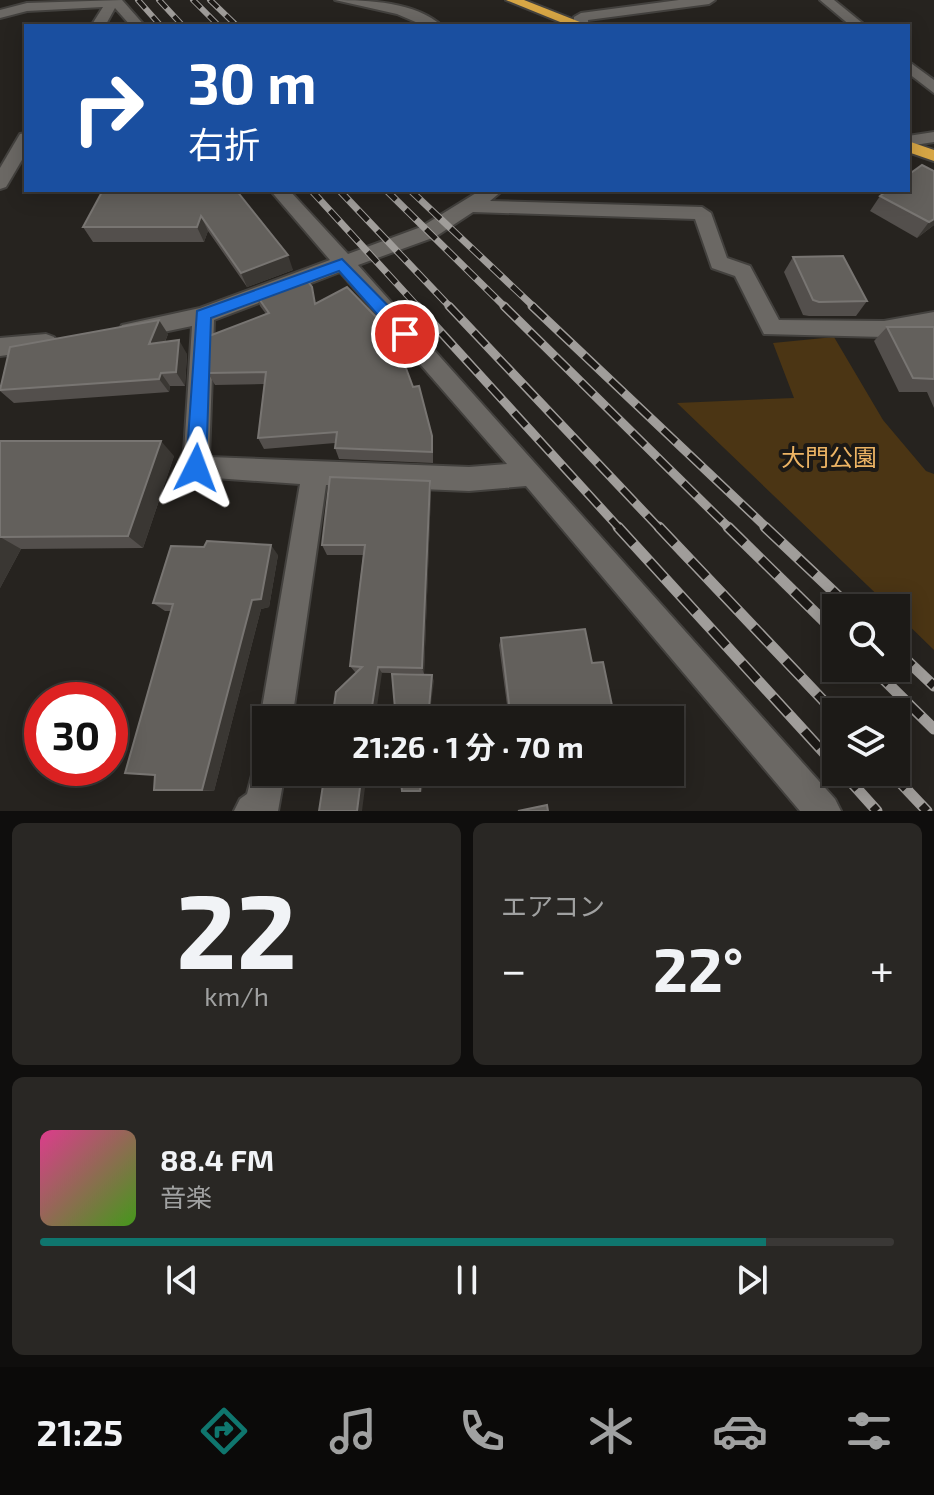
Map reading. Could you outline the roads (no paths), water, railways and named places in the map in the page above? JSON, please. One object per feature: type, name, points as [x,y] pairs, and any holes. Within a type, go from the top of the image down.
[{"type":"highway","points":[[512,0],[577,24]]},
{"type":"highway","points":[[910,144],[934,156]]},
{"type":"street","points":[[341,0],[399,11],[430,24]]},
{"type":"street","points":[[595,0],[621,11]]},
{"type":"street","points":[[582,24],[581,17],[709,0]]},
{"type":"street","points":[[826,0],[856,24]]},
{"type":"street","points":[[99,24],[115,2]]},
{"type":"street","points":[[0,14],[27,7],[115,2],[136,24]]},
{"type":"street","points":[[910,67],[934,88]]},
{"type":"street","points":[[910,143],[934,137]]},
{"type":"street","points":[[0,183],[24,141]]},
{"type":"street","points":[[281,192],[532,474],[823,811]]},
{"type":"street","points":[[106,336],[203,315],[428,232],[491,192]]},
{"type":"street","points":[[470,206],[702,213],[719,263],[743,271],[772,328],[884,329],[934,320]]},
{"type":"street","points":[[203,315],[196,468],[469,479],[532,474]]},
{"type":"street","points":[[0,347],[71,341]]},
{"type":"street","points":[[278,706],[314,475]]},
{"type":"street","points":[[252,811],[263,804],[266,786]]},
{"type":"railway","points":[[138,0],[159,24]]},
{"type":"railway","points":[[159,0],[181,24]]},
{"type":"railway","points":[[193,0],[217,24]]},
{"type":"railway","points":[[210,0],[235,24]]},
{"type":"railway","points":[[313,192],[419,308]]},
{"type":"railway","points":[[341,192],[451,308]]},
{"type":"railway","points":[[388,192],[506,308]]},
{"type":"railway","points":[[412,192],[535,308]]},
{"type":"railway","points":[[417,306],[620,529]]},
{"type":"railway","points":[[449,306],[660,529]]},
{"type":"railway","points":[[504,306],[730,529]]},
{"type":"railway","points":[[532,306],[768,529]]},
{"type":"railway","points":[[618,527],[822,751]]},
{"type":"railway","points":[[659,527],[822,699]]},
{"type":"railway","points":[[728,527],[822,619]]},
{"type":"railway","points":[[765,527],[836,594]]},
{"type":"railway","points":[[910,663],[934,686]]},
{"type":"railway","points":[[886,682],[934,729]]},
{"type":"railway","points":[[855,786],[877,811]]},
{"type":"railway","points":[[903,786],[927,811]]},
{"type":"park label","name":"大門公園","points":[[829,456]]}]
